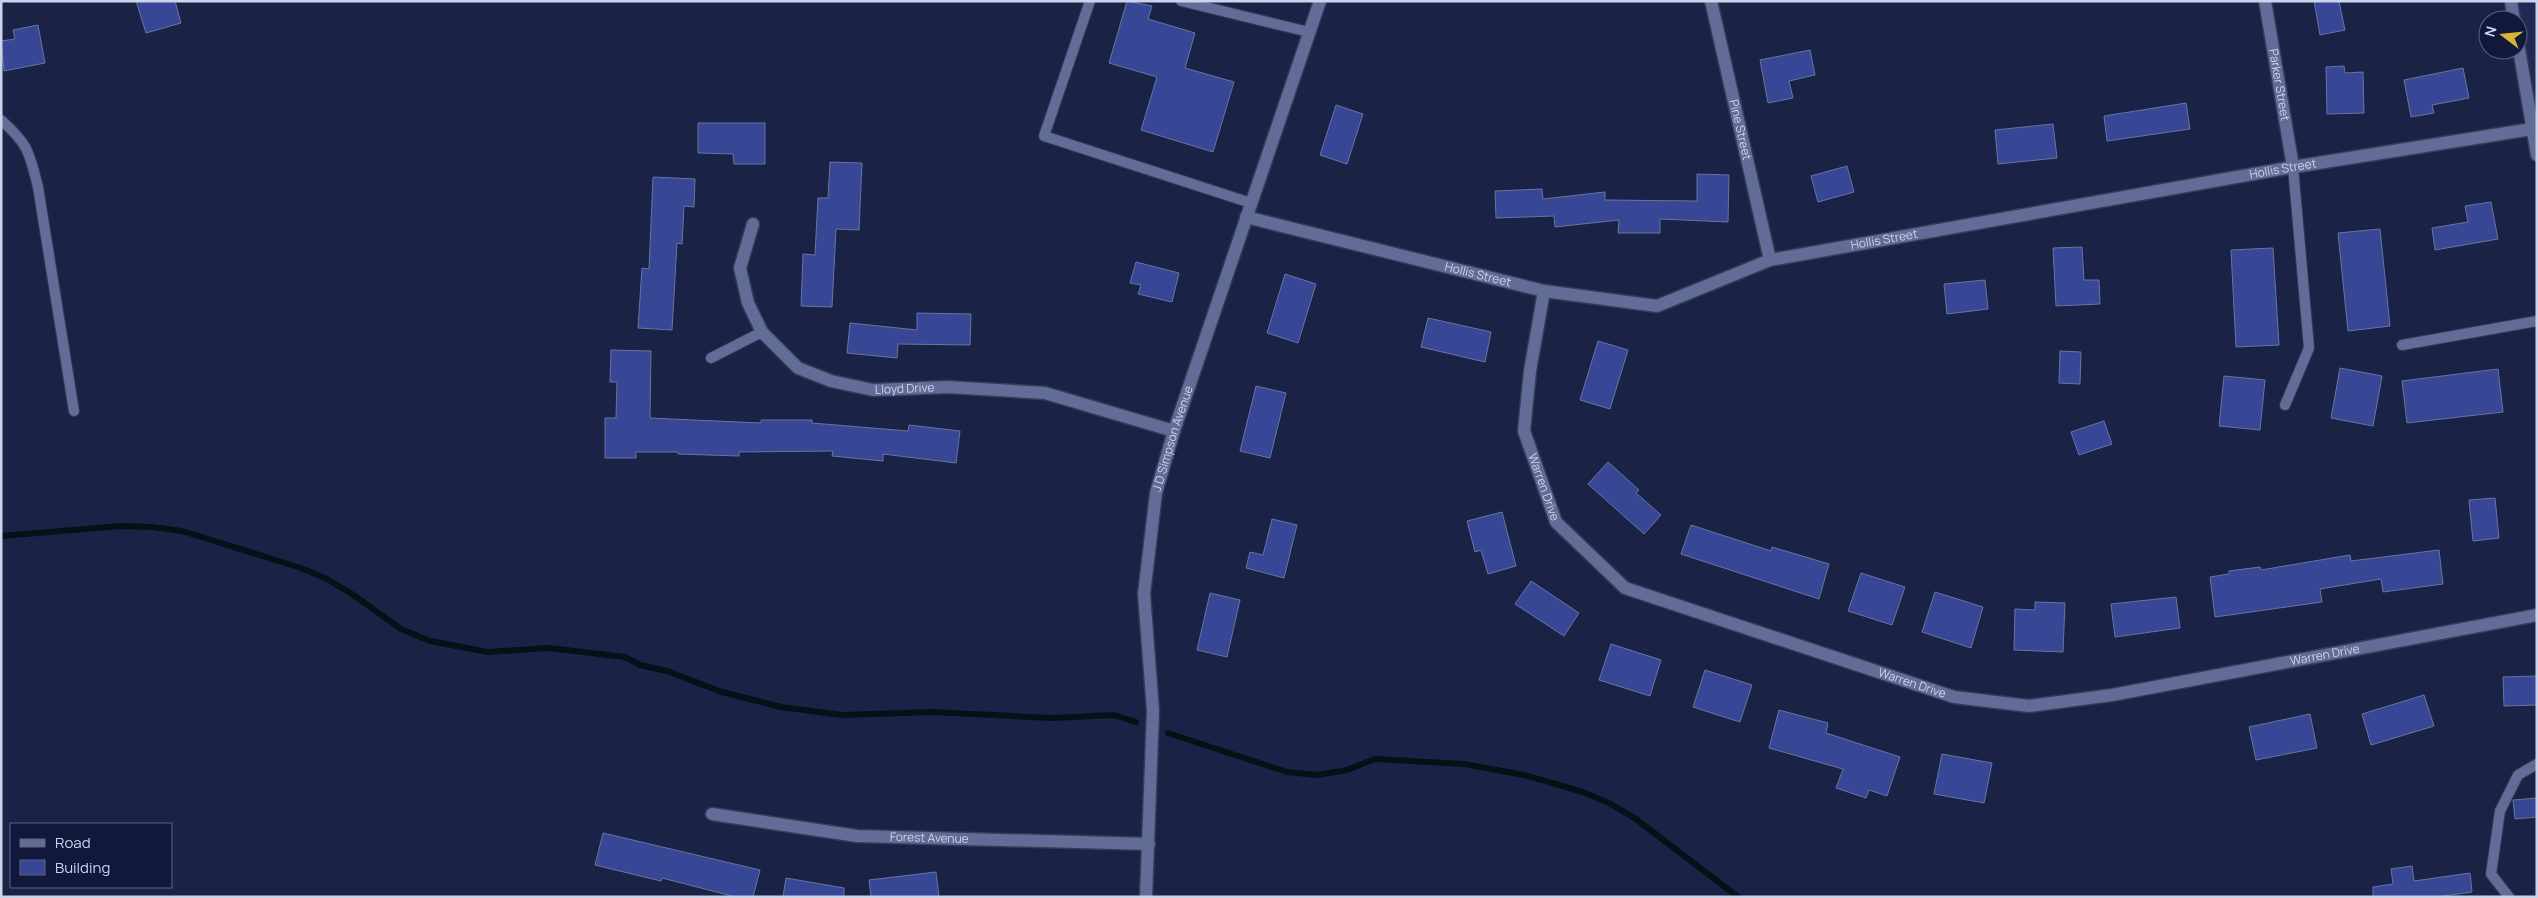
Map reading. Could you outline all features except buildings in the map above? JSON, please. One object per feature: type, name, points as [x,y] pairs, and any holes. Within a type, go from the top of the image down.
[{"type":"street","name":"J D Simpson Avenue","points":[[1146,897],[1153,712],[1144,594],[1156,493],[1174,432],[1320,1]]},
{"type":"street","name":"Pine Street","points":[[1711,1],[1770,260]]},
{"type":"street","name":"Parker Street","points":[[2265,1],[2293,167]]},
{"type":"street","points":[[2521,60],[2537,155]]},
{"type":"street","name":"Hollis Street","points":[[1246,217],[1544,291],[1657,306],[1770,260],[2293,167],[2532,129]]},
{"type":"street","name":"Lloyd Drive","points":[[753,224],[740,268],[748,303],[762,332],[798,368],[832,381],[873,390],[948,387],[1045,393],[1174,432]]},
{"type":"street","name":"Warren Drive","points":[[1544,291],[1530,371],[1524,431],[1556,522],[1625,588],[1954,697],[2029,706],[2112,695],[2537,615]]},
{"type":"street","name":"Forest Avenue","points":[[712,814],[857,836],[1149,844]]},
{"type":"lane","points":[[1090,1],[1044,136],[1251,203]]},
{"type":"lane","points":[[1181,1],[1309,32]]},
{"type":"lane","points":[[1,120],[29,150],[38,187],[74,411]]},
{"type":"lane","points":[[2285,405],[2308,348],[2293,167]]},
{"type":"lane","points":[[2402,345],[2537,321]]},
{"type":"lane","points":[[711,358],[762,332]]},
{"type":"lane","points":[[2509,897],[2491,874],[2500,811],[2518,775],[2537,764]]},
{"type":"shaded area","points":[[2511,1],[2537,1],[2537,155],[2521,60],[2528,60],[2528,10],[2514,10]]},
{"type":"waterway","points":[[1,536],[122,526],[182,531],[298,567],[325,578],[352,594],[401,629],[430,641],[488,652],[549,648],[625,657],[640,665],[667,671],[722,692],[781,707],[842,715],[933,712],[1052,718],[1114,715],[1136,722]]},
{"type":"waterway","points":[[1168,733],[1287,772],[1317,775],[1347,770],[1375,759],[1464,764],[1524,775],[1583,792],[1611,804],[1636,819],[1738,897]]}]
